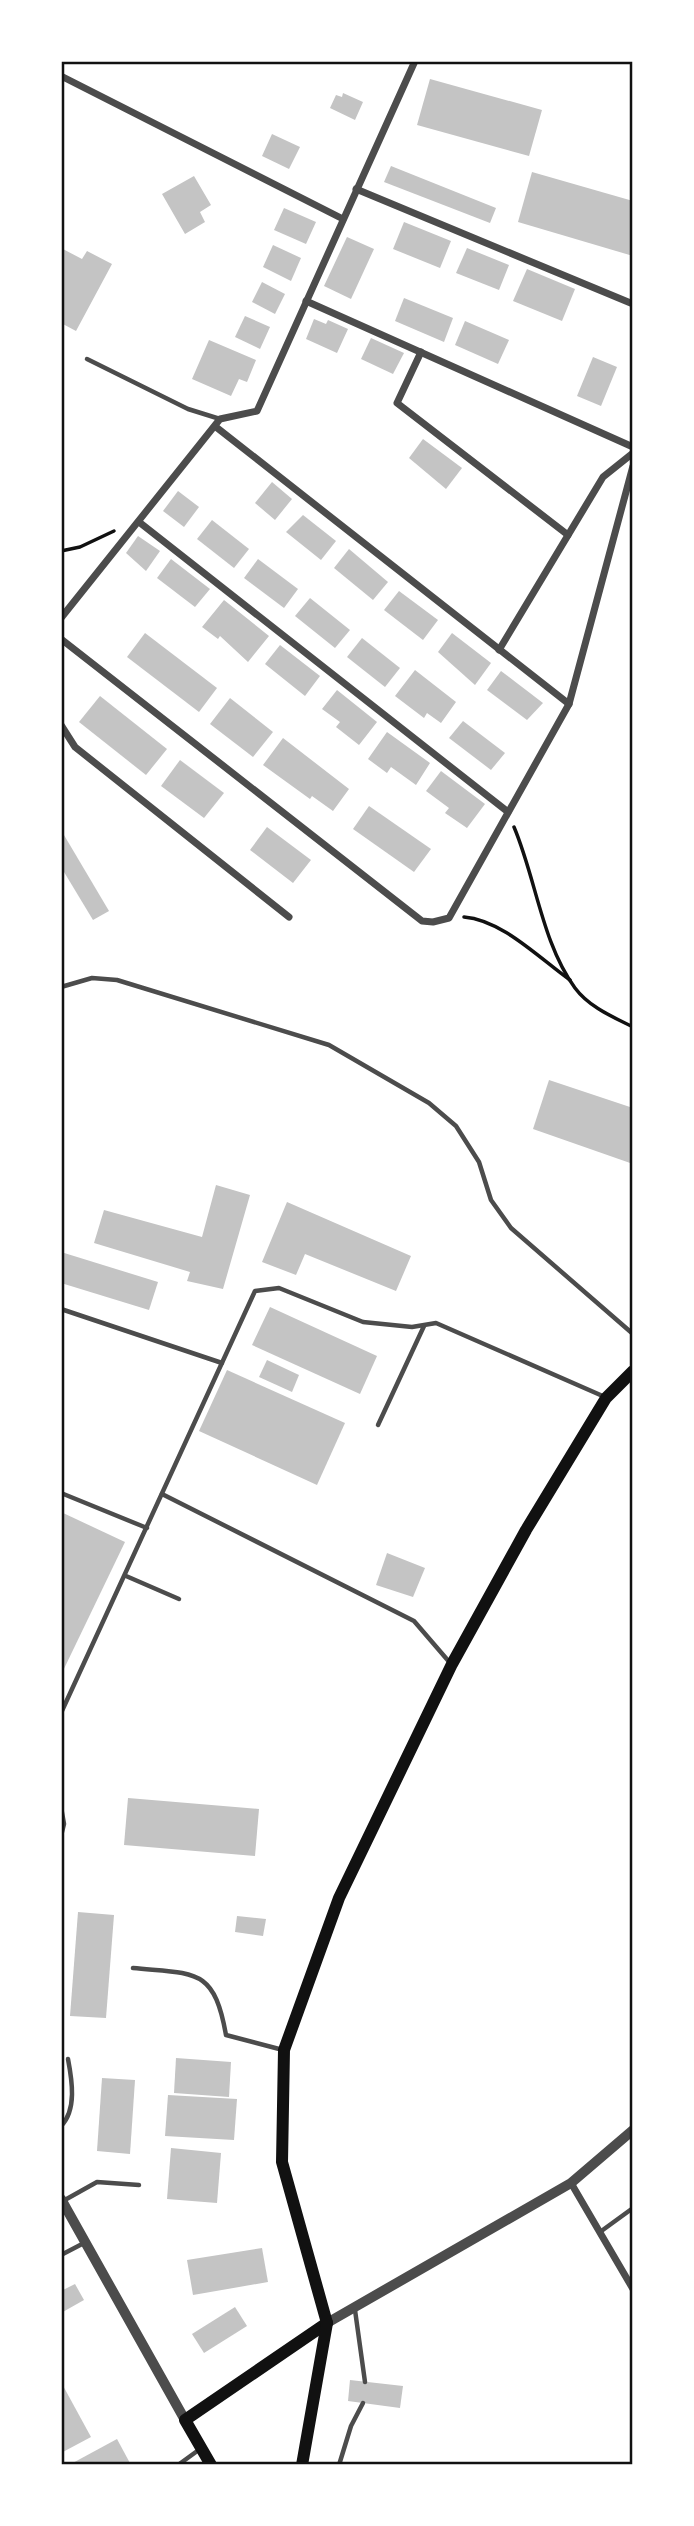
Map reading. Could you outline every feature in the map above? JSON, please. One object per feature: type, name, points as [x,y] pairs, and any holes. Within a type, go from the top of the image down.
[{"type":"main road","points":[[303,2465],[327,2323],[282,2162],[284,2050],[340,1898],[452,1664],[526,1530],[606,1398],[633,1371]]},
{"type":"main road","points":[[211,2465],[185,2420],[327,2323]]},
{"type":"street","points":[[61,618],[220,419],[257,411],[415,61]]},
{"type":"street","points":[[61,76],[342,219]]},
{"type":"street","points":[[356,189],[633,304]]},
{"type":"street","points":[[306,301],[633,447]]},
{"type":"street","points":[[421,352],[397,403],[568,535]]},
{"type":"street","points":[[216,427],[569,704]]},
{"type":"street","points":[[499,650],[603,477],[633,453]]},
{"type":"street","points":[[61,639],[422,921],[433,922],[449,918],[569,704],[633,466]]},
{"type":"street","points":[[139,522],[508,812]]},
{"type":"street","points":[[61,725],[75,747],[289,917]]},
{"type":"street","points":[[327,2323],[571,2183],[633,2130]]},
{"type":"street","points":[[571,2183],[633,2288]]},
{"type":"street","points":[[62,2200],[185,2420]]},
{"type":"lane","points":[[87,359],[188,409],[220,419]]},
{"type":"lane","points":[[61,987],[92,978],[117,980],[329,1045],[429,1103],[456,1126],[479,1162],[491,1200],[511,1228],[633,1334]]},
{"type":"lane","points":[[61,1713],[255,1291],[279,1288],[363,1322],[424,1325],[436,1323],[606,1398]]},
{"type":"lane","points":[[61,1309],[222,1363]]},
{"type":"lane","points":[[378,1425],[424,1325]]},
{"type":"lane","points":[[61,1493],[147,1528]]},
{"type":"lane","points":[[162,1494],[414,1621],[452,1664]]},
{"type":"lane","points":[[125,1576],[179,1599]]},
{"type":"lane","points":[[61,1807],[64,1825],[61,1836]]},
{"type":"lane","points":[[134,1968],[197,1975],[214,1989],[226,2035],[284,2050]]},
{"type":"lane","points":[[61,2126],[68,2119],[71,2105],[68,2059]]},
{"type":"lane","points":[[62,2200],[97,2182],[139,2185]]},
{"type":"lane","points":[[600,2232],[633,2208]]},
{"type":"lane","points":[[61,2255],[85,2242]]},
{"type":"lane","points":[[354,2307],[365,2382]]},
{"type":"lane","points":[[339,2465],[351,2426],[363,2403]]},
{"type":"lane","points":[[178,2465],[202,2448]]},
{"type":"path","points":[[61,551],[80,547],[122,527],[133,530]]},
{"type":"path","points":[[508,812],[529,864],[559,959],[571,982]]},
{"type":"path","points":[[449,918],[479,918],[494,926],[571,982],[595,1006],[633,1027]]},
{"type":"building","points":[[430,79],[542,110],[529,156],[417,125]]},
{"type":"building","points":[[343,93],[363,102],[355,120],[330,108],[336,95],[342,97]]},
{"type":"building","points":[[272,134],[300,147],[289,169],[262,156]]},
{"type":"building","points":[[391,166],[496,208],[490,223],[384,182]]},
{"type":"building","points":[[532,172],[633,201],[633,256],[518,222]]},
{"type":"building","points":[[194,176],[211,205],[200,212],[205,222],[185,234],[162,194]]},
{"type":"building","points":[[284,208],[316,222],[306,244],[274,230]]},
{"type":"building","points":[[404,222],[451,241],[440,268],[393,249]]},
{"type":"building","points":[[347,237],[374,249],[351,299],[324,286]]},
{"type":"building","points":[[273,245],[301,258],[291,281],[263,267]]},
{"type":"building","points":[[61,248],[82,259],[87,251],[112,264],[76,331],[61,323]]},
{"type":"building","points":[[467,248],[509,265],[499,290],[456,273]]},
{"type":"building","points":[[527,269],[575,289],[562,321],[513,301]]},
{"type":"building","points":[[262,282],[285,294],[275,314],[252,302]]},
{"type":"building","points":[[404,298],[453,318],[444,342],[395,321]]},
{"type":"building","points":[[245,316],[270,327],[260,349],[235,337]]},
{"type":"building","points":[[314,319],[326,324],[328,320],[348,329],[337,353],[306,339]]},
{"type":"building","points":[[465,321],[509,340],[498,364],[455,345]]},
{"type":"building","points":[[371,338],[404,353],[393,374],[361,359]]},
{"type":"building","points":[[209,340],[256,360],[247,382],[239,379],[231,396],[192,379]]},
{"type":"building","points":[[593,357],[617,367],[601,406],[577,396]]},
{"type":"building","points":[[423,439],[462,468],[446,489],[409,458]]},
{"type":"building","points":[[272,482],[292,499],[275,520],[255,503]]},
{"type":"building","points":[[178,491],[199,507],[184,527],[163,511]]},
{"type":"building","points":[[303,515],[336,541],[321,560],[286,532]]},
{"type":"building","points":[[212,520],[249,549],[234,568],[197,539]]},
{"type":"building","points":[[138,536],[160,551],[146,571],[126,553]]},
{"type":"building","points":[[349,549],[388,582],[373,600],[334,568]]},
{"type":"building","points":[[171,559],[210,589],[195,607],[157,578]]},
{"type":"building","points":[[258,559],[298,589],[284,608],[244,578]]},
{"type":"building","points":[[399,591],[438,620],[423,640],[384,610]]},
{"type":"building","points":[[310,598],[350,630],[335,648],[295,616]]},
{"type":"building","points":[[224,600],[269,636],[248,662],[220,636],[218,639],[202,627]]},
{"type":"building","points":[[145,633],[217,688],[199,712],[127,657]]},
{"type":"building","points":[[452,633],[491,663],[475,685],[438,652]]},
{"type":"building","points":[[362,638],[400,668],[385,687],[347,657]]},
{"type":"building","points":[[280,645],[320,676],[305,696],[265,664]]},
{"type":"building","points":[[415,670],[456,702],[441,723],[427,713],[424,718],[395,696]]},
{"type":"building","points":[[501,671],[543,703],[527,720],[487,690]]},
{"type":"building","points":[[337,690],[377,722],[359,745],[336,727],[340,722],[322,709]]},
{"type":"building","points":[[100,696],[167,749],[146,775],[79,722]]},
{"type":"building","points":[[230,698],[273,732],[253,757],[210,724]]},
{"type":"building","points":[[463,721],[505,753],[491,770],[449,738]]},
{"type":"building","points":[[387,732],[430,763],[416,785],[391,767],[387,773],[368,759]]},
{"type":"building","points":[[283,738],[349,789],[333,811],[312,796],[310,799],[263,765]]},
{"type":"building","points":[[180,760],[224,793],[204,818],[161,786]]},
{"type":"building","points":[[441,771],[485,804],[467,828],[445,813],[449,808],[426,791]]},
{"type":"building","points":[[369,806],[431,849],[414,872],[353,829]]},
{"type":"building","points":[[267,827],[311,860],[293,883],[250,850]]},
{"type":"building","points":[[61,830],[109,911],[93,920],[61,867]]},
{"type":"building","points":[[549,1080],[633,1108],[633,1164],[533,1129]]},
{"type":"building","points":[[216,1185],[250,1195],[223,1289],[187,1281],[190,1272],[94,1243],[104,1210],[202,1237]]},
{"type":"building","points":[[287,1202],[411,1256],[396,1291],[305,1254],[296,1275],[262,1262]]},
{"type":"building","points":[[61,1252],[158,1282],[149,1310],[61,1283]]},
{"type":"building","points":[[270,1307],[377,1356],[360,1394],[252,1345]]},
{"type":"building","points":[[267,1360],[299,1375],[292,1392],[259,1377]]},
{"type":"building","points":[[227,1370],[345,1423],[317,1485],[199,1431]]},
{"type":"building","points":[[61,1512],[125,1542],[61,1675]]},
{"type":"building","points":[[387,1553],[425,1568],[413,1597],[376,1585]]},
{"type":"building","points":[[128,1798],[259,1809],[255,1856],[124,1845]]},
{"type":"building","points":[[78,1912],[114,1915],[106,2018],[70,2016]]},
{"type":"building","points":[[237,1916],[266,1919],[263,1936],[235,1932]]},
{"type":"building","points":[[176,2058],[231,2062],[229,2097],[174,2093]]},
{"type":"building","points":[[102,2078],[135,2080],[130,2154],[97,2151]]},
{"type":"building","points":[[168,2095],[237,2099],[234,2140],[165,2136]]},
{"type":"building","points":[[171,2148],[221,2153],[217,2203],[167,2199]]},
{"type":"building","points":[[262,2248],[268,2282],[193,2295],[187,2260]]},
{"type":"building","points":[[75,2284],[84,2300],[61,2313],[61,2291]]},
{"type":"building","points":[[235,2307],[247,2326],[204,2353],[192,2334]]},
{"type":"building","points":[[350,2380],[403,2386],[400,2408],[348,2401]]},
{"type":"building","points":[[61,2382],[91,2437],[61,2453]]},
{"type":"building","points":[[117,2439],[131,2465],[69,2465]]}]
